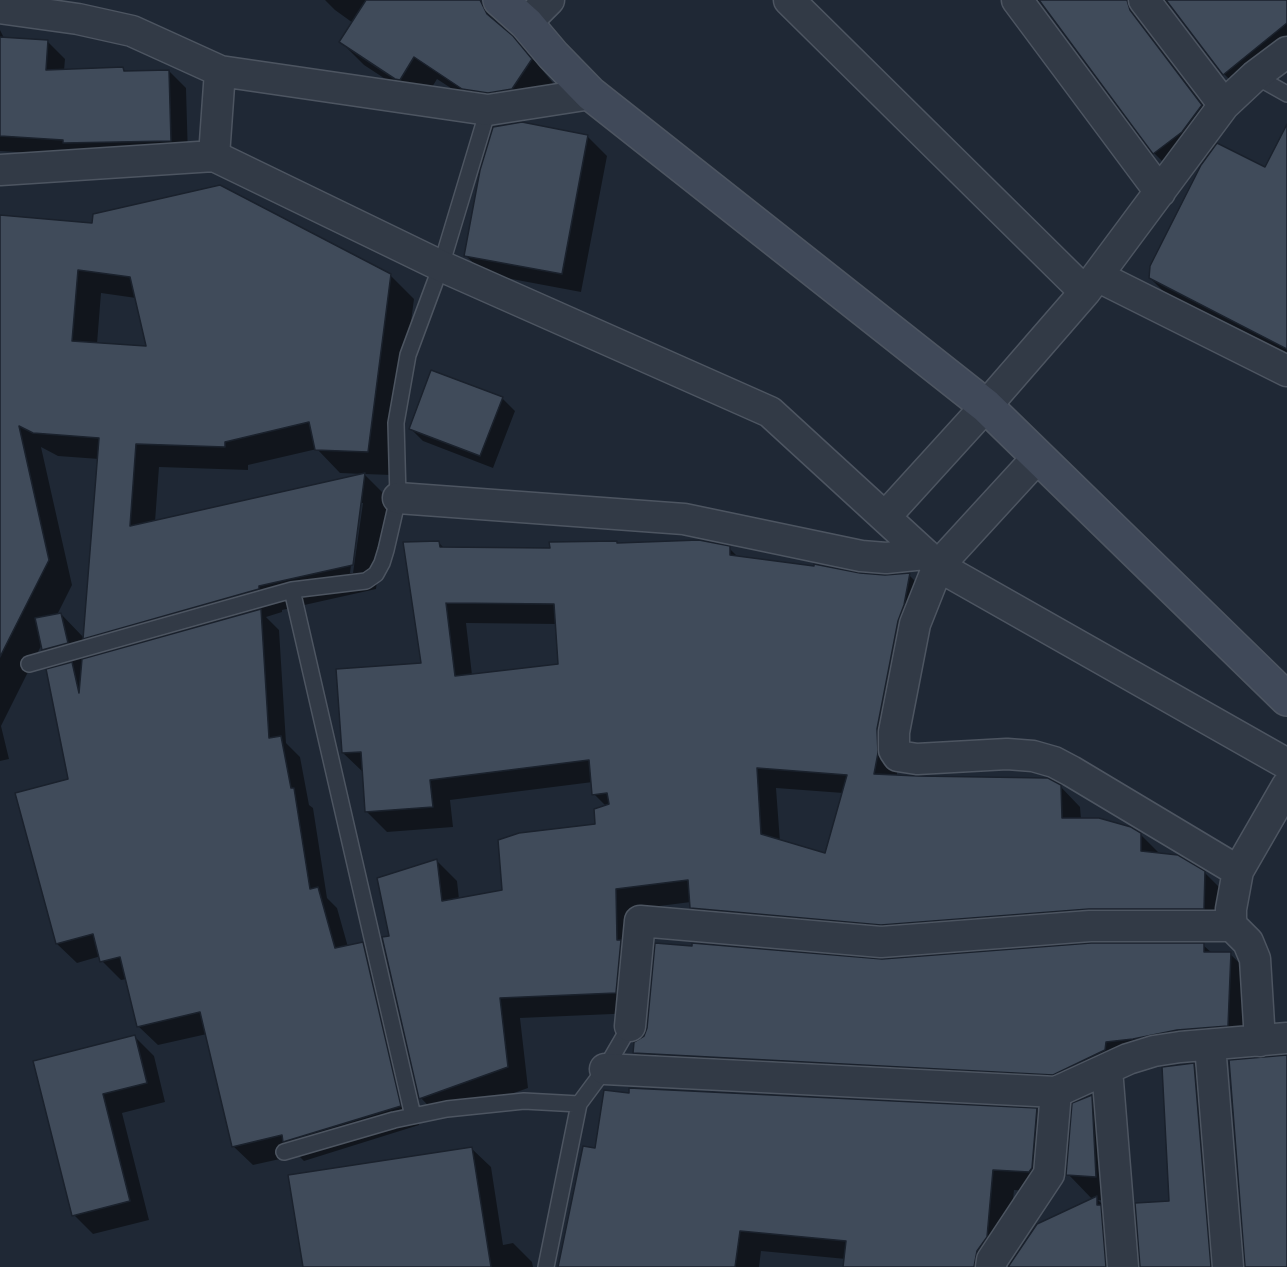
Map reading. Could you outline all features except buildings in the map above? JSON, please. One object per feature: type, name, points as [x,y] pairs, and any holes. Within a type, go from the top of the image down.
[{"type":"street","points":[[500,0],[526,23],[591,94],[986,406],[1287,699]]},
{"type":"street","points":[[526,23],[549,0]]},
{"type":"street","points":[[789,0],[1091,284],[1287,371]]},
{"type":"street","points":[[1017,0],[1160,192]]},
{"type":"street","points":[[1144,0],[1224,105]]},
{"type":"street","points":[[0,8],[78,19],[132,31],[220,71],[488,111],[591,94]]},
{"type":"street","points":[[885,517],[986,406],[1091,284],[1224,105],[1255,76],[1287,52]]},
{"type":"street","points":[[214,156],[220,71]]},
{"type":"street","points":[[0,170],[214,156],[441,266],[770,412],[931,560],[1287,764]]},
{"type":"street","points":[[1038,457],[931,560],[915,624],[894,732],[894,750],[898,756],[917,759],[1007,754],[1033,756],[1054,762],[1238,871]]},
{"type":"street","points":[[398,498],[684,519],[861,556],[931,560]]},
{"type":"street","points":[[605,1069],[1056,1092],[1128,1059],[1154,1051],[1274,1040],[1255,959],[1248,942],[1232,926],[1231,909],[1238,871],[1287,786]]},
{"type":"street","points":[[630,1026],[640,921],[880,942],[1090,926],[1232,926]]},
{"type":"street","points":[[1210,1045],[1228,1267]]},
{"type":"street","points":[[1107,1069],[1123,1267]]},
{"type":"street","points":[[991,1267],[992,1260],[1049,1174],[1056,1092]]},
{"type":"lane","points":[[1255,76],[1287,94]]},
{"type":"lane","points":[[29,664],[292,590],[366,581],[376,574],[382,564],[398,498],[396,423],[408,355],[441,266],[488,111]]},
{"type":"lane","points":[[292,590],[413,1116]]},
{"type":"lane","points":[[546,1267],[579,1104],[605,1069],[630,1026]]},
{"type":"lane","points":[[285,1152],[413,1116],[447,1109],[515,1102],[579,1104]]}]
